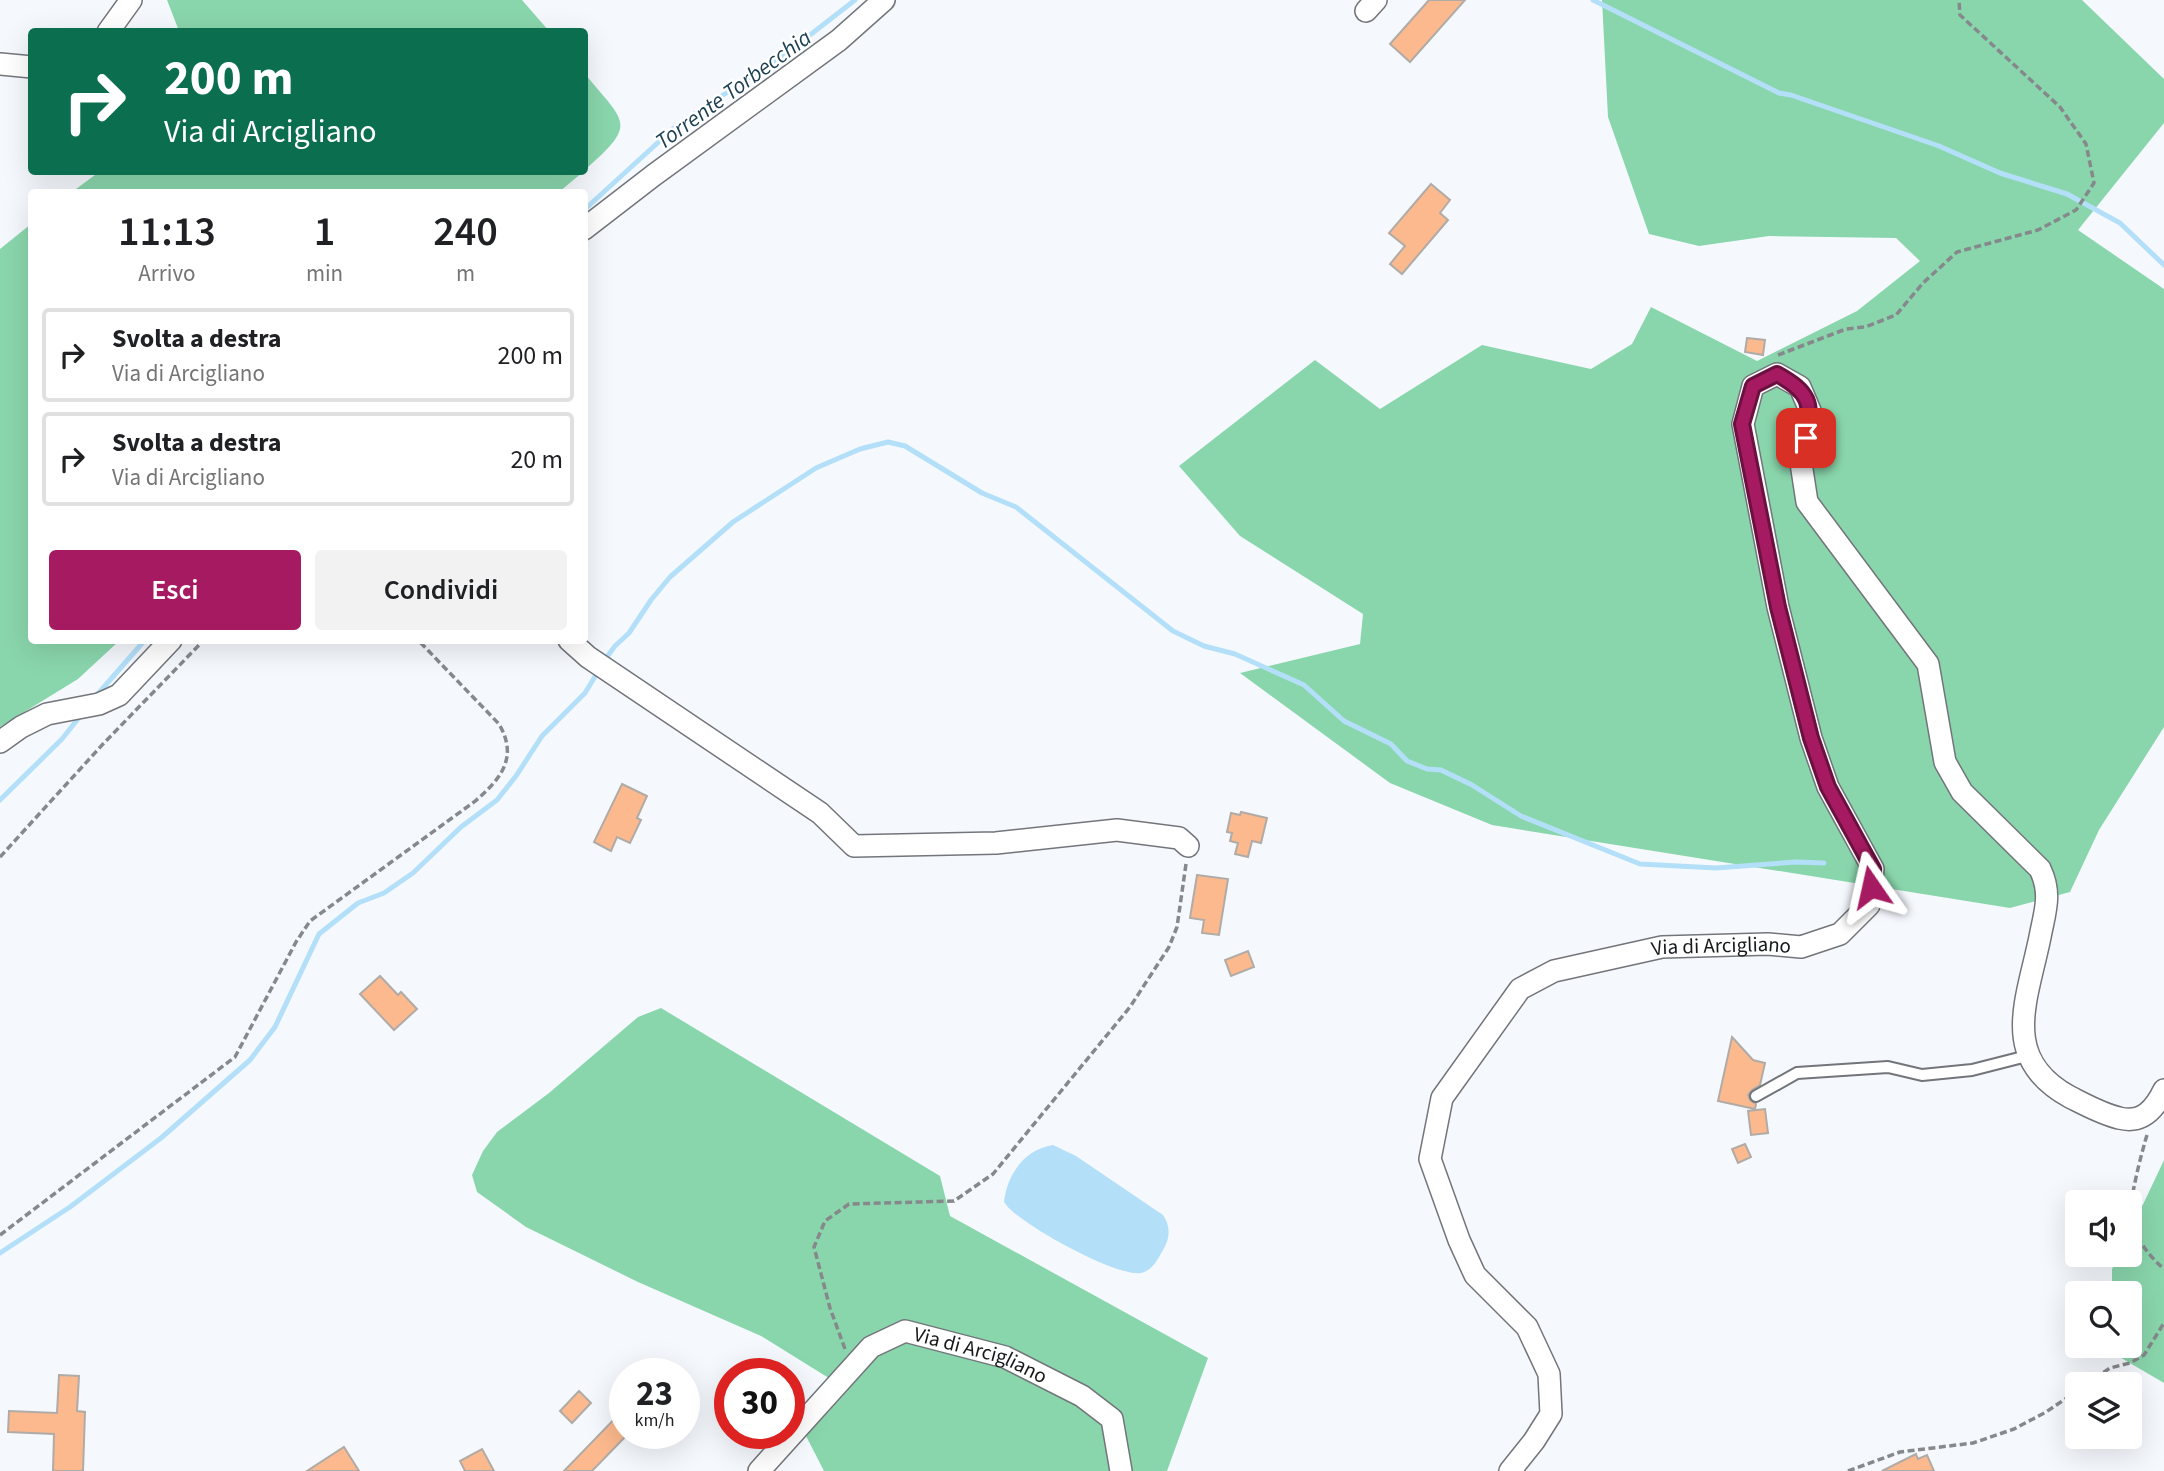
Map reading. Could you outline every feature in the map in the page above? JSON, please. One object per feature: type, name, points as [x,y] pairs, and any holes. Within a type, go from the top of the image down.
[{"type":"street","points":[[111,28],[131,0]]},
{"type":"street","points":[[588,226],[839,40],[884,0]]},
{"type":"street","points":[[0,64],[28,66]]},
{"type":"street","points":[[1769,378],[1777,374],[1800,387],[1811,413],[1801,463],[1807,502],[1928,664],[1945,762],[1962,792],[2040,869],[2047,884],[2046,907],[2022,1021],[2027,1056],[2036,1070],[2057,1089],[2096,1111],[2122,1119],[2136,1119],[2152,1111],[2159,1098]]},
{"type":"street","name":"Via di Arcigliano","points":[[1510,1471],[1534,1441],[1551,1413],[1549,1374],[1527,1328],[1475,1275],[1459,1240],[1430,1159],[1442,1098],[1520,989],[1554,971],[1662,947],[1768,944],[1801,947],[1840,934],[1870,905],[1873,869],[1828,787],[1811,738],[1778,607],[1742,424],[1753,386],[1769,378]]},
{"type":"street","points":[[0,742],[34,720],[99,704],[119,695],[167,644]]},
{"type":"street","points":[[573,644],[588,657],[820,813],[854,846],[996,843],[1117,830],[1179,838],[1188,846]]},
{"type":"street","name":"Via di Arcigliano","points":[[758,1471],[871,1347],[905,1331],[1004,1357],[1082,1396],[1112,1419],[1122,1471]]},
{"type":"lane","points":[[1756,1096],[1797,1073],[1888,1067],[1922,1075],[1972,1070],[2027,1056]]},
{"type":"path","points":[[1769,378],[1778,355],[1846,329],[1865,327],[1896,314],[1923,283],[1957,253],[2038,230],[2076,210],[2094,183],[2086,144],[2060,107],[1960,15],[1959,0]]},
{"type":"path","points":[[0,856],[200,644]]},
{"type":"path","points":[[0,1235],[235,1057],[296,942],[310,921],[474,802],[497,779],[508,753],[508,741],[499,724],[422,644]]},
{"type":"path","points":[[852,1367],[830,1308],[814,1247],[825,1222],[849,1204],[954,1200],[993,1174],[1130,1007],[1169,947],[1177,928],[1188,846]]},
{"type":"path","points":[[2159,1098],[2138,1167],[2130,1219],[2150,1258],[2164,1269]]},
{"type":"path","points":[[2104,1372],[2144,1355],[2164,1323]]},
{"type":"path","points":[[1848,1471],[1900,1452],[1973,1443],[2014,1430],[2065,1399]]},
{"type":"green space","points":[[167,0],[522,0],[546,28],[178,28]]},
{"type":"green space","points":[[1602,0],[2082,0],[2164,79],[2164,123],[2078,230],[2164,289],[2164,727],[2099,830],[2070,892],[2010,908],[1492,825],[1390,783],[1240,673],[1360,644],[1363,614],[1240,536],[1179,466],[1315,360],[1380,409],[1482,345],[1591,369],[1632,344],[1651,307],[1757,361],[1857,311],[1920,261],[1896,238],[1769,236],[1699,246],[1649,234],[1608,117]]},
{"type":"green space","points":[[588,77],[610,103],[620,123],[619,132],[588,167]]},
{"type":"green space","points":[[95,175],[579,175],[563,189],[76,189]]},
{"type":"green space","points":[[28,226],[28,644],[116,644],[78,679],[0,727],[0,249]]},
{"type":"green space","points":[[661,1008],[940,1176],[950,1216],[1208,1358],[1167,1471],[824,1471],[806,1436],[848,1390],[805,1363],[805,1358],[796,1358],[761,1336],[638,1282],[526,1227],[477,1192],[472,1175],[483,1151],[497,1132],[549,1093],[638,1017]]},
{"type":"green space","points":[[2164,1160],[2164,1383],[2121,1358],[2142,1358],[2142,1281],[2112,1281],[2112,1269],[2142,1267],[2142,1207]]},
{"type":"water","points":[[1053,1145],[1076,1156],[1163,1215],[1169,1232],[1167,1241],[1157,1261],[1148,1270],[1141,1273],[1129,1272],[1092,1259],[1050,1237],[1007,1206],[1004,1202],[1006,1192],[1019,1164],[1034,1152]]},
{"type":"building","points":[[1429,0],[1465,0],[1410,62],[1390,44]]},
{"type":"building","points":[[1431,184],[1450,200],[1440,213],[1448,220],[1402,274],[1390,264],[1405,246],[1389,233]]},
{"type":"building","points":[[1747,338],[1765,340],[1763,355],[1745,352]]},
{"type":"building","points":[[622,784],[647,796],[637,818],[641,820],[630,843],[617,837],[611,851],[594,842]]},
{"type":"building","points":[[1241,812],[1267,818],[1261,843],[1252,841],[1248,857],[1235,854],[1238,843],[1230,841],[1232,833],[1227,832],[1231,813],[1240,815]]},
{"type":"building","points":[[1197,875],[1228,879],[1219,935],[1202,933],[1204,920],[1190,918]]},
{"type":"building","points":[[1248,951],[1254,967],[1231,976],[1225,960]]},
{"type":"building","points":[[380,976],[398,995],[401,992],[417,1009],[394,1030],[360,994]]},
{"type":"building","points":[[1732,1037],[1753,1060],[1765,1063],[1760,1085],[1748,1095],[1756,1104],[1755,1109],[1718,1101]]},
{"type":"building","points":[[1765,1109],[1768,1133],[1751,1135],[1748,1111]]},
{"type":"building","points":[[1745,1144],[1751,1157],[1738,1163],[1732,1149]]},
{"type":"building","points":[[59,1375],[79,1376],[77,1411],[85,1412],[83,1471],[53,1471],[54,1434],[8,1432],[9,1411],[57,1413]]},
{"type":"building","points":[[579,1391],[591,1403],[572,1423],[560,1411]]},
{"type":"building","points":[[609,1425],[609,1449],[613,1449],[592,1471],[564,1471]]},
{"type":"building","points":[[344,1447],[359,1471],[307,1471]]},
{"type":"building","points":[[482,1449],[494,1471],[465,1471],[460,1461]]},
{"type":"building","points":[[1916,1454],[1918,1459],[1927,1455],[1934,1471],[1882,1471]]},
{"type":"waterway","name":"Torrente Torbecchia","points":[[588,206],[675,127],[792,49],[855,0]]},
{"type":"waterway","points":[[1593,0],[1779,93],[1939,146],[2000,173],[2067,194],[2120,223],[2164,265]]},
{"type":"waterway","points":[[604,661],[629,633],[670,577],[733,522],[816,468],[860,449],[888,442],[905,446],[982,493],[1016,507],[1173,631],[1204,646],[1235,654],[1304,685],[1344,721],[1391,744],[1407,761],[1427,769],[1441,770],[1472,785],[1521,816],[1640,864],[1716,868],[1796,862],[1824,863]]},
{"type":"waterway","name":"Torrente Torbecchia","points":[[96,696],[142,644]]},
{"type":"waterway","points":[[0,1253],[70,1207],[161,1138],[250,1060],[275,1027],[319,934],[358,903],[384,893],[413,873],[461,827],[497,800],[542,736],[585,693],[599,670]]},
{"type":"waterway","name":"Torrente Torbecchia","points":[[0,800],[62,739],[81,715]]},
{"type":"route","points":[[1806,438],[1811,413],[1800,387],[1777,374],[1753,386],[1742,424],[1778,607],[1811,738],[1828,787],[1873,869],[1871,887]]}]
